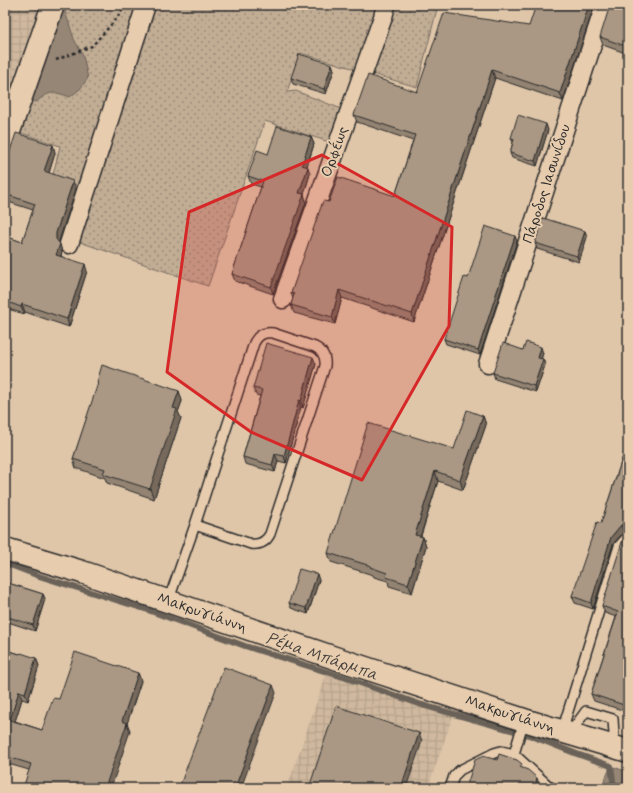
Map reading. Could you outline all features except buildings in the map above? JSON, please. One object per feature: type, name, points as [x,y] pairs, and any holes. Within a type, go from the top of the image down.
[{"type":"street","points":[[5,143],[53,5]]},
{"type":"street","points":[[69,244],[146,5]]},
{"type":"street","name":"Ορφέως","points":[[283,300],[386,5]]},
{"type":"street","name":"Πάροδος Ιασωνίδου","points":[[488,364],[605,5]]},
{"type":"street","name":"Μακρυγιάννη","points":[[5,549],[82,572],[335,658],[524,720],[566,733],[624,744]]},
{"type":"lane","points":[[168,602],[195,526],[254,343],[257,338],[261,334],[273,333],[320,350],[324,354],[325,366],[270,534],[267,539],[263,543],[257,545],[251,544],[195,526]]},
{"type":"lane","points":[[566,733],[590,640],[620,546],[628,536]]},
{"type":"lane","points":[[514,754],[524,720]]},
{"type":"lane","points":[[450,788],[454,776],[460,770],[498,752],[514,754],[551,788]]},
{"type":"path","points":[[31,70],[92,46],[117,18],[126,5]]},
{"type":"highlighted area","points":[[322,155],[452,227],[449,326],[362,480],[251,432],[167,372],[189,212]]},
{"type":"shaded area","points":[[5,5],[45,5],[5,117]]},
{"type":"shaded area","points":[[63,5],[438,5],[417,87],[300,53],[287,92],[296,91],[349,112],[338,145],[265,121],[208,286],[71,239],[89,188],[52,179],[60,146],[21,133]]},
{"type":"shaded area","points":[[63,5],[74,39],[83,56],[88,78],[80,89],[70,97],[52,93],[36,102],[16,90]]},
{"type":"shaded area","points":[[326,675],[453,716],[428,788],[287,788]]},
{"type":"shaded area","points":[[611,766],[628,772],[628,788],[601,788]]},
{"type":"waterway","points":[[5,166],[12,146]]},
{"type":"waterway","name":"Ρέμα Μπάρμπα","points":[[5,563],[39,576],[148,610],[245,646],[346,678],[422,705],[529,735],[611,766],[614,788]]}]
